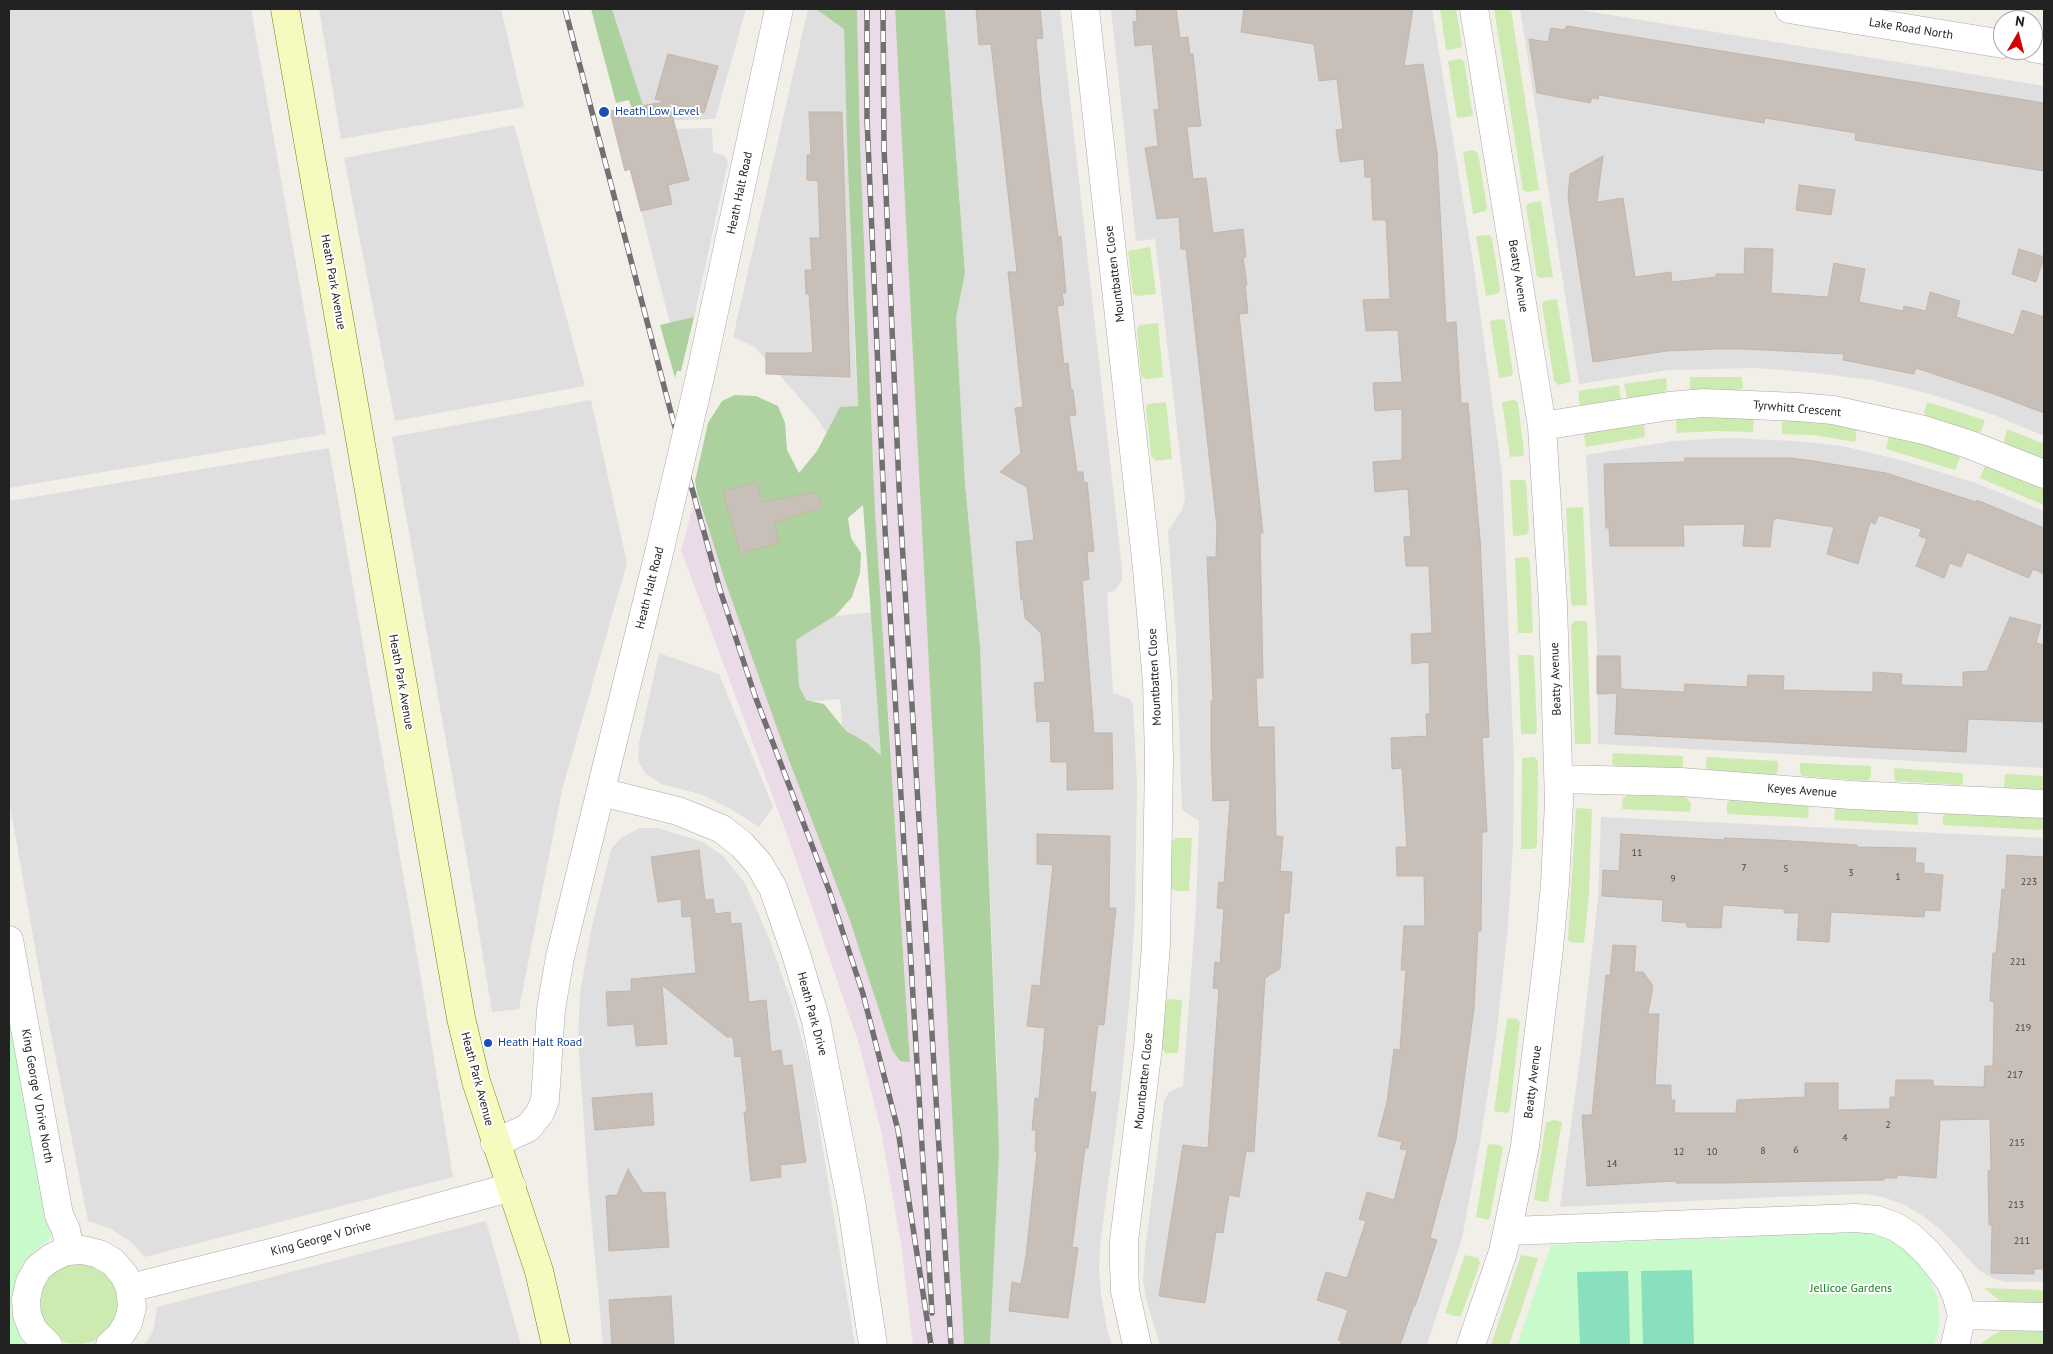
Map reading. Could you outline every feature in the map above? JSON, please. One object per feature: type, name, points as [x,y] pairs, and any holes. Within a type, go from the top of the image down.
[{"type":"street","name":"Heath Park Avenue","points":[[285,9],[460,1018],[476,1081],[495,1143],[512,1187],[539,1271],[556,1345]]},
{"type":"street","name":"Heath Halt Road","points":[[495,1143],[528,1128],[540,1113],[545,1100],[551,1009],[560,957],[700,377],[779,9]]},
{"type":"street","name":"Mountbatten Close","points":[[1085,9],[1147,568],[1157,692],[1159,758],[1156,945],[1147,1057],[1124,1249],[1124,1291],[1136,1345]]},
{"type":"street","name":"Beatty Avenue","points":[[1471,1345],[1509,1232],[1525,1146],[1555,884],[1559,779],[1551,554],[1542,426],[1474,9]]},
{"type":"street","name":"Lake Road North","points":[[1789,9],[1993,42]]},
{"type":"street","name":"Tyrwhitt Crescent","points":[[1542,426],[1669,406],[1704,403],[1798,407],[1842,412],[1924,430],[1968,444],[2044,474]]},
{"type":"street","name":"Keyes Avenue","points":[[1559,779],[1681,782],[1851,795],[2044,804]]},
{"type":"street","name":"Heath Park Drive","points":[[601,792],[678,811],[722,829],[742,845],[759,864],[773,888],[796,954],[816,1021],[852,1207],[873,1345]]},
{"type":"street","name":"King George V Drive North","points":[[9,940],[58,1214],[66,1230],[70,1251]]},
{"type":"street","name":"King George V Drive","points":[[130,1288],[278,1251],[512,1187]]},
{"type":"street","points":[[1509,1232],[1855,1218],[1877,1220],[1896,1227],[1911,1237],[1928,1253],[1950,1281],[1962,1315],[1955,1345]]},
{"type":"street","points":[[48,1345],[33,1330],[27,1315],[26,1299],[30,1282],[38,1268],[51,1258],[70,1251],[83,1250],[99,1254],[113,1262],[124,1275],[130,1288],[132,1307],[128,1323],[119,1338],[110,1345]]},
{"type":"street","points":[[1962,1315],[2044,1317]]},
{"type":"shaded area","points":[[9,9],[251,9],[326,434],[9,488]]},
{"type":"shaded area","points":[[319,9],[501,9],[524,107],[341,139]]},
{"type":"shaded area","points":[[612,9],[746,9],[715,119],[648,121]]},
{"type":"shaded area","points":[[808,9],[816,9],[844,28],[860,447],[836,448],[817,418],[755,347],[733,337]]},
{"type":"shaded area","points":[[857,9],[895,9],[964,1345],[913,1345],[901,1244],[882,1135],[859,1044],[789,840],[681,550],[697,492],[725,581],[779,734],[849,918],[892,1050],[910,1062],[875,511],[860,142]]},
{"type":"shaded area","points":[[945,9],[1060,9],[1122,569],[1122,580],[1115,590],[1107,593],[1113,693],[1130,699],[1133,706],[1137,783],[1135,911],[1130,996],[1120,1096],[1099,1265],[1101,1294],[1107,1329],[1112,1345],[990,1345],[999,1153],[997,1066],[980,646],[965,483],[956,318],[965,273]]},
{"type":"shaded area","points":[[1111,9],[1432,9],[1474,268],[1502,473],[1514,762],[1513,846],[1508,927],[1496,1039],[1480,1143],[1462,1238],[1427,1345],[1160,1345],[1146,1299],[1143,1280],[1145,1251],[1164,1101],[1169,1092],[1183,1086],[1196,906],[1199,821],[1182,810],[1176,637],[1168,531],[1183,508],[1185,498],[1155,239],[1136,241]]},
{"type":"shaded area","points":[[1520,9],[1574,9],[2044,86],[2044,436],[1994,415],[1930,394],[1872,380],[1807,372],[1755,368],[1669,370],[1579,384]]},
{"type":"shaded area","points":[[514,125],[585,386],[395,421],[344,158]]},
{"type":"shaded area","points":[[712,128],[713,152],[725,156],[728,162],[694,317],[670,323],[630,169],[629,130]]},
{"type":"shaded area","points":[[591,400],[627,563],[562,790],[519,1009],[492,1012],[468,865],[392,437]]},
{"type":"shaded area","points":[[1728,438],[1794,441],[1843,446],[1904,461],[1976,483],[2044,511],[2044,768],[1598,744],[1597,648],[1586,455],[1673,441]]},
{"type":"shaded area","points":[[329,448],[419,966],[453,1177],[145,1257],[131,1242],[109,1228],[88,1221],[45,1004],[9,800],[9,501]]},
{"type":"shaded area","points":[[875,612],[886,758],[878,756],[843,735],[840,699],[804,702],[797,694],[789,621]]},
{"type":"shaded area","points":[[659,653],[719,674],[773,807],[759,827],[731,809],[700,794],[661,784],[645,773],[638,761],[639,743]]},
{"type":"shaded area","points":[[1601,817],[2044,838],[2044,1282],[2007,1282],[1994,1279],[1980,1271],[1941,1230],[1923,1216],[1905,1205],[1883,1197],[1865,1194],[1560,1207],[1581,1050],[1598,898]]},
{"type":"shaded area","points":[[640,828],[658,828],[703,842],[723,856],[745,883],[769,938],[793,1007],[809,1065],[855,1345],[603,1345],[588,1182],[578,1041],[580,993],[591,931],[611,849],[622,837]]},
{"type":"shaded area","points":[[486,1221],[521,1345],[144,1345],[153,1332],[157,1307]]},
{"type":"green space","points":[[591,9],[612,9],[648,121],[635,121],[629,100],[616,103]]},
{"type":"green space","points":[[816,9],[857,9],[860,142],[875,511],[910,1062],[900,1061],[892,1050],[849,918],[779,734],[725,581],[695,481],[708,423],[722,401],[735,395],[756,396],[778,406],[785,423],[787,450],[799,473],[817,451],[840,407],[858,406],[844,29]],"holes":[[[863,505],[881,755],[867,743],[846,731],[824,704],[806,700],[799,686],[796,640],[836,615],[852,597],[860,573],[861,553],[851,538],[848,518]]]},
{"type":"green space","points":[[895,9],[945,9],[965,273],[956,318],[965,483],[980,646],[999,1153],[990,1345],[964,1345]]},
{"type":"green space","points":[[1440,9],[1456,9],[1462,45],[1460,48],[1446,50]]},
{"type":"green space","points":[[1494,9],[1511,9],[1539,190],[1527,192],[1523,190]]},
{"type":"green space","points":[[1460,59],[1464,61],[1473,116],[1457,118],[1448,61]]},
{"type":"green space","points":[[1473,150],[1478,153],[1487,207],[1486,211],[1473,214],[1463,152]]},
{"type":"green space","points":[[1541,201],[1553,277],[1541,278],[1537,276],[1526,206],[1529,203]]},
{"type":"green space","points":[[1489,235],[1492,238],[1500,289],[1499,293],[1486,296],[1476,236]]},
{"type":"green space","points":[[1150,247],[1156,294],[1137,296],[1133,294],[1128,251]]},
{"type":"green space","points":[[1557,299],[1571,382],[1558,385],[1554,381],[1542,304],[1544,301]]},
{"type":"green space","points":[[694,317],[681,371],[677,371],[675,378],[660,325]]},
{"type":"green space","points":[[1502,319],[1505,321],[1513,373],[1511,376],[1499,378],[1490,321]]},
{"type":"green space","points":[[1158,323],[1163,377],[1147,379],[1141,376],[1137,330],[1140,325]]},
{"type":"green space","points":[[1690,377],[1742,377],[1743,388],[1739,390],[1693,391],[1690,388]]},
{"type":"green space","points":[[1666,378],[1667,390],[1662,393],[1627,399],[1624,384]]},
{"type":"green space","points":[[1619,385],[1621,399],[1580,406],[1578,391]]},
{"type":"green space","points":[[1517,401],[1518,404],[1524,452],[1523,456],[1510,457],[1502,402]]},
{"type":"green space","points":[[1166,402],[1172,459],[1156,461],[1151,456],[1146,408],[1148,404]]},
{"type":"green space","points":[[1927,402],[1985,420],[1981,431],[1977,433],[1927,416],[1924,413]]},
{"type":"green space","points":[[1750,417],[1754,419],[1753,432],[1677,433],[1676,422],[1678,418]]},
{"type":"green space","points":[[1786,419],[1853,425],[1857,430],[1855,442],[1813,435],[1782,434],[1782,422]]},
{"type":"green space","points":[[1640,423],[1644,425],[1645,437],[1586,447],[1584,436],[1586,432]]},
{"type":"green space","points":[[2007,429],[2044,444],[2044,461],[2005,445]]},
{"type":"green space","points":[[1889,436],[1904,437],[1958,454],[1960,458],[1955,470],[1886,449]]},
{"type":"green space","points":[[1985,466],[2044,488],[2044,505],[1980,478]]},
{"type":"green space","points":[[1510,480],[1524,480],[1526,482],[1529,531],[1526,535],[1513,536]]},
{"type":"green space","points":[[1583,507],[1587,605],[1573,606],[1571,603],[1566,508]]},
{"type":"green space","points":[[1526,557],[1529,559],[1530,564],[1533,630],[1531,633],[1518,633],[1515,558]]},
{"type":"green space","points":[[1574,621],[1587,621],[1591,744],[1575,744],[1571,625]]},
{"type":"green space","points":[[1518,655],[1531,655],[1534,657],[1537,731],[1535,734],[1521,734]]},
{"type":"green space","points":[[1613,753],[1683,756],[1683,766],[1679,770],[1616,767],[1612,763]]},
{"type":"green space","points":[[1534,757],[1538,761],[1537,845],[1534,849],[1521,849],[1522,758]]},
{"type":"green space","points":[[1707,757],[1778,761],[1778,771],[1775,775],[1709,771],[1706,767]]},
{"type":"green space","points":[[1800,763],[1871,766],[1871,777],[1867,781],[1802,776]]},
{"type":"green space","points":[[1894,768],[1963,773],[1963,783],[1960,785],[1895,781]]},
{"type":"green space","points":[[2005,774],[2044,776],[2044,790],[2004,788]]},
{"type":"green space","points":[[1628,795],[1686,797],[1691,803],[1690,812],[1622,809],[1623,798]]},
{"type":"green space","points":[[1731,799],[1805,803],[1809,807],[1808,818],[1727,814],[1727,803]]},
{"type":"green space","points":[[1838,806],[1914,809],[1918,813],[1918,825],[1834,820],[1835,810]]},
{"type":"green space","points":[[1576,808],[1592,809],[1589,895],[1584,943],[1568,940]]},
{"type":"green space","points":[[1948,812],[2044,817],[2044,830],[1943,825],[1943,815]]},
{"type":"green space","points":[[1176,838],[1192,838],[1189,891],[1176,891],[1170,888],[1171,846],[1172,841]]},
{"type":"green space","points":[[9,990],[52,1231],[49,1239],[31,1254],[22,1265],[13,1290],[14,1323],[21,1339],[27,1345],[9,1345]]},
{"type":"green space","points":[[1168,999],[1182,1000],[1178,1053],[1165,1053],[1161,1048],[1165,1004]]},
{"type":"green space","points":[[1507,1018],[1517,1019],[1520,1022],[1510,1109],[1507,1113],[1494,1111]]},
{"type":"green space","points":[[1555,1120],[1562,1122],[1548,1202],[1538,1201],[1534,1199],[1546,1122]]},
{"type":"green space","points":[[1488,1144],[1500,1145],[1503,1148],[1488,1220],[1476,1217]]},
{"type":"green space","name":"Jellicoe Gardens","points":[[1870,1233],[1892,1240],[1907,1249],[1927,1272],[1937,1296],[1939,1314],[1939,1329],[1934,1345],[1517,1345],[1551,1245],[1717,1238],[1723,1240],[1739,1237]]},
{"type":"green space","points":[[1465,1255],[1478,1258],[1480,1263],[1461,1316],[1455,1316],[1445,1313]]},
{"type":"green space","points":[[1521,1255],[1538,1258],[1524,1302],[1509,1345],[1491,1345]]},
{"type":"green space","points":[[58,1264],[99,1264],[117,1284],[120,1311],[106,1334],[94,1341],[81,1344],[66,1343],[54,1336],[37,1313],[39,1285]]},
{"type":"green space","points":[[1692,1270],[1694,1345],[1643,1345],[1641,1271]]},
{"type":"green space","points":[[1628,1271],[1630,1345],[1580,1345],[1577,1272]]},
{"type":"green space","points":[[1984,1288],[2044,1290],[2044,1305],[2008,1303],[1999,1300]]},
{"type":"green space","points":[[2002,1331],[2044,1331],[2044,1345],[1981,1344]]},
{"type":"building","points":[[976,9],[1040,9],[1043,38],[1036,39],[1041,98],[1058,237],[1061,236],[1066,293],[1062,293],[1064,305],[1057,306],[1064,364],[1068,363],[1071,390],[1073,390],[1076,415],[1069,416],[1077,472],[1083,472],[1084,483],[1087,482],[1094,551],[1087,552],[1089,579],[1082,581],[1094,733],[1112,733],[1113,789],[1067,790],[1067,762],[1051,762],[1050,721],[1037,722],[1034,683],[1045,682],[1041,633],[1025,618],[1023,599],[1021,600],[1016,542],[1034,540],[1027,487],[1000,472],[1021,453],[1015,408],[1023,407],[1008,272],[1017,272],[991,44],[979,45]]},
{"type":"building","points":[[1136,9],[1176,9],[1180,38],[1188,37],[1190,54],[1193,54],[1201,126],[1187,127],[1193,179],[1206,178],[1213,233],[1243,229],[1246,257],[1243,257],[1248,313],[1239,314],[1263,533],[1260,533],[1263,678],[1256,678],[1258,727],[1274,727],[1276,836],[1283,837],[1280,871],[1292,872],[1289,913],[1284,913],[1280,969],[1265,978],[1254,1152],[1246,1151],[1239,1197],[1229,1195],[1223,1233],[1216,1232],[1205,1303],[1159,1296],[1183,1145],[1208,1148],[1219,989],[1213,988],[1215,962],[1220,963],[1224,909],[1217,908],[1219,882],[1224,883],[1230,800],[1213,801],[1211,701],[1213,701],[1207,557],[1216,557],[1217,527],[1186,249],[1181,249],[1179,217],[1157,219],[1145,148],[1158,146],[1154,110],[1159,109],[1152,44],[1135,46],[1133,22],[1137,21]]},
{"type":"building","points":[[1244,9],[1413,9],[1404,66],[1423,64],[1437,153],[1446,323],[1456,322],[1461,403],[1468,403],[1480,539],[1489,737],[1482,738],[1487,832],[1482,832],[1481,931],[1478,931],[1474,1008],[1456,1139],[1430,1238],[1437,1240],[1400,1345],[1340,1345],[1342,1341],[1338,1340],[1348,1310],[1317,1300],[1326,1272],[1347,1278],[1366,1221],[1359,1219],[1367,1192],[1394,1200],[1407,1150],[1400,1149],[1402,1142],[1378,1136],[1387,1102],[1394,1049],[1400,1050],[1406,970],[1401,970],[1404,926],[1425,926],[1424,876],[1397,876],[1396,847],[1407,847],[1402,768],[1392,769],[1391,738],[1427,736],[1426,714],[1430,714],[1429,662],[1412,664],[1411,634],[1432,633],[1429,566],[1406,566],[1404,537],[1411,536],[1408,489],[1375,492],[1373,462],[1402,460],[1402,409],[1375,411],[1373,383],[1402,382],[1398,330],[1366,331],[1363,300],[1390,299],[1386,220],[1373,220],[1371,177],[1365,177],[1364,159],[1340,162],[1336,130],[1343,129],[1337,79],[1319,81],[1314,44],[1241,32]]},
{"type":"building","points":[[1567,26],[2044,103],[2044,171],[1855,140],[1856,133],[1765,118],[1764,123],[1599,95],[1598,99],[1592,98],[1590,103],[1537,93],[1529,39],[1548,42],[1551,28],[1564,30]]},
{"type":"building","points":[[668,54],[718,66],[704,113],[669,103],[689,180],[668,185],[672,204],[641,211],[630,169],[625,171],[610,111],[665,102],[655,99]]},
{"type":"building","points":[[809,112],[842,112],[850,377],[766,374],[766,353],[813,353],[809,294],[806,294],[805,270],[812,270],[810,238],[820,238],[818,181],[807,180],[807,155],[811,155]]},
{"type":"building","points":[[1603,156],[1597,202],[1623,198],[1635,277],[1671,272],[1672,282],[1716,277],[1716,274],[1744,274],[1745,248],[1773,249],[1771,293],[1828,297],[1834,263],[1865,269],[1859,302],[1903,311],[1904,306],[1926,311],[1930,292],[1960,301],[1956,317],[2014,335],[2022,310],[2044,317],[2044,413],[1916,368],[1914,374],[1843,360],[1844,354],[1716,349],[1667,351],[1593,362],[1568,197],[1570,174]]},
{"type":"building","points":[[1799,185],[1835,190],[1831,215],[1796,210]]},
{"type":"building","points":[[2019,249],[2044,257],[2036,282],[2012,274]]},
{"type":"building","points":[[1685,458],[1790,458],[1814,461],[1886,473],[1976,502],[1977,500],[2044,528],[2044,574],[2033,569],[2029,578],[1967,552],[1961,567],[1950,563],[1944,578],[1916,566],[1927,539],[1919,536],[1921,529],[1879,515],[1875,524],[1870,522],[1858,564],[1827,554],[1834,527],[1775,518],[1773,520],[1770,547],[1743,546],[1745,524],[1683,525],[1684,546],[1610,546],[1609,528],[1606,528],[1604,464],[1685,462]]},
{"type":"building","points":[[756,482],[763,502],[817,492],[821,507],[774,523],[779,543],[740,553],[723,491]]},
{"type":"building","points":[[2010,617],[2041,625],[2036,643],[2044,645],[2044,722],[1968,719],[1966,752],[1615,734],[1617,693],[1597,694],[1597,656],[1620,656],[1621,689],[1684,692],[1685,684],[1747,687],[1748,675],[1784,676],[1783,690],[1873,692],[1873,672],[1902,674],[1901,685],[1963,687],[1963,672],[1987,671]]},
{"type":"building","points":[[1037,834],[1110,836],[1109,908],[1116,908],[1104,1025],[1098,1024],[1090,1092],[1096,1092],[1088,1148],[1085,1148],[1072,1247],[1078,1248],[1068,1318],[1009,1311],[1012,1282],[1021,1284],[1026,1256],[1037,1152],[1035,1151],[1036,1130],[1032,1130],[1035,1098],[1039,1099],[1045,1028],[1027,1026],[1032,985],[1040,986],[1053,865],[1037,864]]},
{"type":"building","points":[[1621,834],[1724,840],[1724,838],[1774,840],[1857,845],[1857,847],[1916,848],[1915,863],[1924,863],[1924,873],[1943,875],[1940,911],[1925,910],[1924,917],[1831,912],[1829,942],[1797,940],[1799,913],[1784,913],[1784,909],[1723,905],[1721,928],[1687,927],[1687,923],[1662,921],[1663,900],[1602,896],[1603,870],[1619,871]]},
{"type":"building","points":[[699,850],[705,900],[713,899],[715,914],[730,912],[731,924],[741,923],[749,1002],[766,1000],[771,1052],[781,1050],[783,1066],[792,1065],[806,1162],[780,1165],[781,1177],[751,1181],[744,1112],[747,1112],[741,1056],[735,1057],[733,1037],[727,1037],[662,985],[667,1044],[636,1046],[634,1024],[608,1026],[606,992],[631,991],[631,979],[696,973],[691,916],[682,917],[681,899],[658,902],[651,857]]},
{"type":"building","points":[[2007,855],[2044,857],[2044,1269],[2034,1269],[2034,1274],[1991,1273],[1992,1225],[1989,1225],[1988,1171],[1991,1170],[1990,1119],[1940,1120],[1936,1178],[1897,1175],[1897,1178],[1884,1178],[1884,1180],[1723,1183],[1676,1183],[1676,1181],[1587,1186],[1582,1115],[1592,1115],[1606,975],[1610,976],[1613,945],[1636,946],[1634,972],[1643,972],[1653,986],[1648,1014],[1659,1014],[1655,1085],[1671,1085],[1671,1100],[1675,1100],[1674,1113],[1736,1113],[1737,1100],[1805,1097],[1805,1083],[1838,1083],[1838,1110],[1890,1109],[1890,1097],[1895,1097],[1896,1080],[1933,1080],[1933,1086],[1984,1087],[1985,1066],[1993,1066],[1994,1002],[1990,1001],[1993,953],[1996,953],[2002,889],[2005,890]]},
{"type":"building","points":[[652,1093],[654,1125],[595,1130],[592,1098]]},
{"type":"building","points":[[628,1169],[643,1193],[665,1192],[669,1247],[609,1251],[606,1196],[617,1195]]},
{"type":"building","points":[[671,1296],[674,1345],[612,1345],[609,1300]]},
{"type":"railway","points":[[565,9],[670,409],[720,590],[755,696],[829,890],[863,994],[898,1130],[931,1345]]},
{"type":"railway","points":[[867,9],[867,119],[885,529],[932,1313]]},
{"type":"railway","points":[[883,9],[884,148],[900,508],[951,1345]]},
{"type":"place","name":"Heath Low Level","points":[[604,112]]},
{"type":"place","name":"Heath Halt Road","points":[[488,1043]]}]
